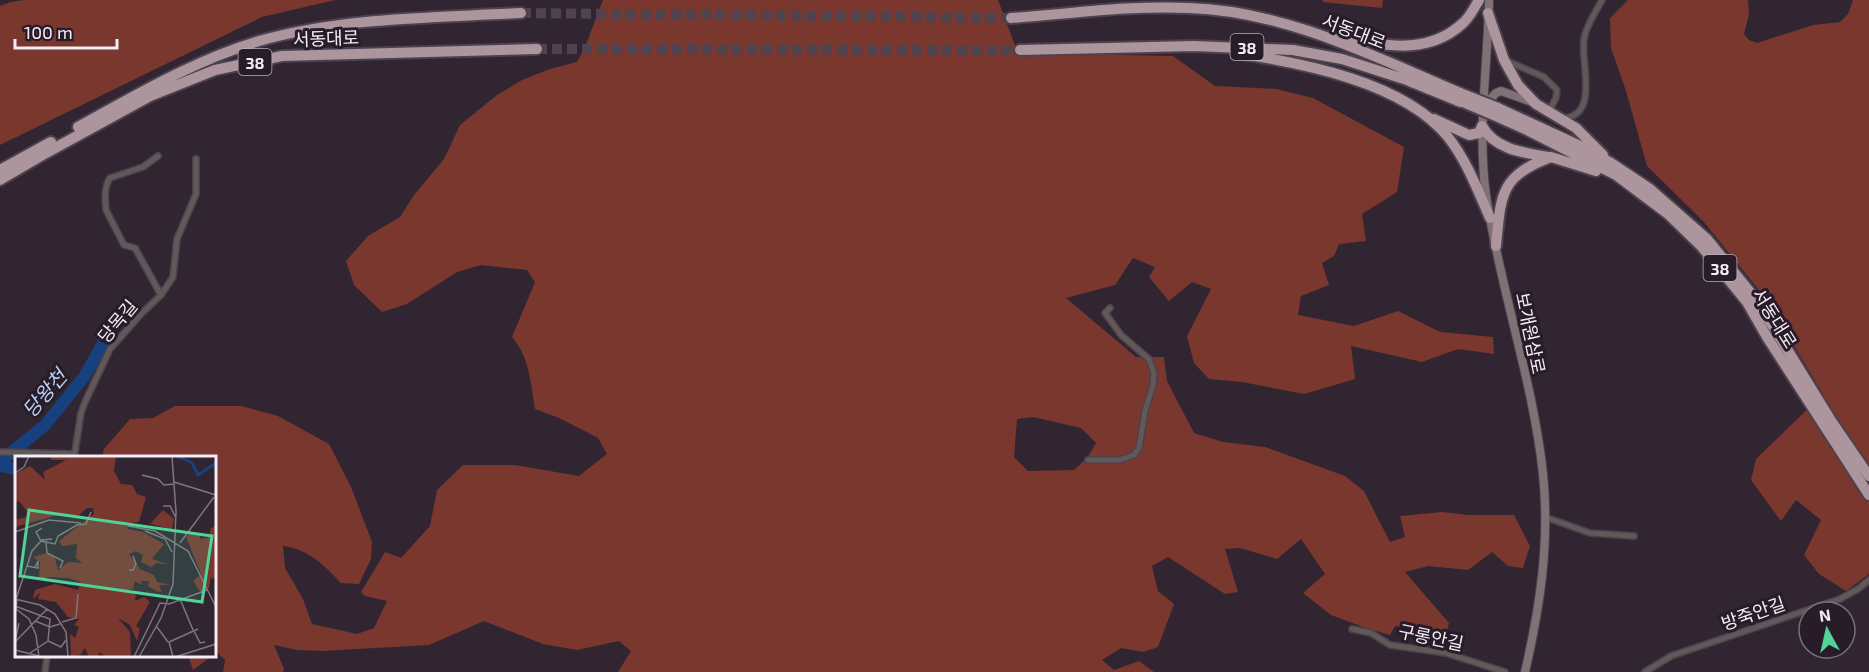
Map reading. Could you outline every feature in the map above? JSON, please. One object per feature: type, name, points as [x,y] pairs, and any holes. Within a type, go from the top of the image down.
[{"type":"highway","points":[[1251,15],[1300,22],[1365,41],[1406,46],[1425,44],[1442,38],[1465,22],[1479,0]]},
{"type":"highway","name":"서동대로","points":[[1011,18],[1131,9],[1189,8],[1251,15],[1293,26],[1348,45],[1465,99]]},
{"type":"highway","points":[[1488,13],[1504,60],[1518,85],[1536,104],[1576,128],[1611,163]]},
{"type":"highway","name":"서동대로","points":[[0,170],[176,74],[260,41],[360,22],[521,14]]},
{"type":"highway","points":[[1194,46],[1254,56],[1353,79],[1403,101],[1428,116],[1469,135],[1479,133],[1482,126]]},
{"type":"highway","name":"서동대로","points":[[1020,50],[1194,46],[1293,50],[1342,59],[1465,99]]},
{"type":"highway","name":"서동대로","points":[[0,180],[150,96],[215,70],[282,56],[537,49]]},
{"type":"highway","name":"38","points":[[1465,99],[1498,112]]},
{"type":"highway","name":"서동대로","points":[[1498,112],[1576,144],[1611,163],[1650,189],[1707,239],[1758,302],[1832,422],[1869,476]]},
{"type":"highway","name":"서동대로","points":[[1498,112],[1616,176],[1668,214],[1702,247],[1747,302],[1767,338],[1869,495]]},
{"type":"highway","points":[[1428,116],[1448,137],[1463,159],[1490,218]]},
{"type":"highway","points":[[1482,126],[1490,138],[1506,147],[1551,157],[1616,176]]},
{"type":"highway","points":[[1496,246],[1500,207],[1505,188],[1526,168],[1551,157]]},
{"type":"main road","name":"보개원삼로","points":[[1488,0],[1482,126],[1484,170],[1490,218],[1536,430],[1543,476],[1544,561],[1525,672]]},
{"type":"main road","points":[[1483,107],[1490,98],[1501,91],[1536,104]]},
{"type":"street","points":[[1559,118],[1574,116],[1581,109],[1586,85],[1583,40],[1602,0]]},
{"type":"street","points":[[1504,60],[1544,77],[1557,90],[1549,112]]},
{"type":"street","points":[[158,156],[143,167],[110,178],[106,184],[105,204],[124,245],[135,248],[161,295]]},
{"type":"street","name":"당목길","points":[[74,456],[81,413],[111,349],[161,295],[173,277],[177,239],[196,194],[196,159]]},
{"type":"street","points":[[1088,460],[1120,460],[1134,455],[1139,448],[1145,411],[1153,385],[1154,373],[1149,359],[1121,335],[1105,313],[1110,308]]},
{"type":"street","points":[[0,452],[74,456]]},
{"type":"street","points":[[1545,517],[1590,533],[1634,536]]},
{"type":"street","name":"방죽안길","points":[[1645,672],[1671,656],[1840,600],[1858,590],[1869,580]]},
{"type":"street","name":"구롱안길","points":[[1352,628],[1371,633],[1390,645],[1446,653],[1505,672]]},
{"type":"street","points":[[45,672],[47,657]]},
{"type":"shaded area","points":[[24,0],[335,0],[262,17],[0,145],[0,6]]},
{"type":"shaded area","points":[[603,0],[998,0],[1018,53],[1173,56],[1215,86],[1276,89],[1313,98],[1404,147],[1397,192],[1362,214],[1366,241],[1339,244],[1334,256],[1322,263],[1329,285],[1301,296],[1298,315],[1354,326],[1398,311],[1440,332],[1493,337],[1494,354],[1458,349],[1422,362],[1351,346],[1355,379],[1304,394],[1242,382],[1209,379],[1194,363],[1187,336],[1211,289],[1192,282],[1169,301],[1149,277],[1155,267],[1133,258],[1115,285],[1066,298],[1136,357],[1164,357],[1167,381],[1194,433],[1223,442],[1265,447],[1345,476],[1364,491],[1390,542],[1405,537],[1400,516],[1442,512],[1469,515],[1514,515],[1530,546],[1523,568],[1508,566],[1492,552],[1468,570],[1428,566],[1405,572],[1449,623],[1447,631],[1395,626],[1390,635],[1331,615],[1303,593],[1325,574],[1301,539],[1277,559],[1240,548],[1225,549],[1238,592],[1225,594],[1168,557],[1152,566],[1158,591],[1174,604],[1158,647],[1143,652],[1121,648],[1102,660],[1114,670],[1139,661],[1154,672],[618,672],[631,651],[619,641],[577,650],[543,644],[484,621],[429,645],[322,651],[297,650],[274,645],[284,669],[283,672],[223,672],[225,660],[216,653],[216,456],[102,456],[104,449],[130,419],[153,418],[175,406],[241,406],[278,416],[329,444],[351,487],[372,542],[371,559],[359,584],[341,583],[308,554],[283,546],[285,568],[303,599],[312,624],[357,634],[374,628],[387,601],[365,596],[361,592],[385,552],[401,558],[430,526],[437,490],[463,465],[515,465],[579,476],[607,454],[598,438],[559,418],[535,409],[526,362],[512,337],[535,282],[527,270],[481,265],[457,272],[407,304],[382,312],[354,285],[346,261],[368,236],[400,217],[414,195],[444,159],[460,125],[497,95],[522,80],[577,62]],"holes":[[[1033,417],[1081,428],[1096,443],[1087,458],[1074,470],[1028,471],[1014,457],[1017,419]]]},
{"type":"shaded area","points":[[1323,0],[1383,0],[1382,8],[1323,2]]},
{"type":"shaded area","points":[[1628,0],[1748,0],[1749,14],[1744,34],[1749,40],[1757,43],[1813,25],[1840,22],[1848,14],[1853,0],[1869,0],[1869,574],[1846,591],[1819,574],[1804,555],[1821,520],[1796,500],[1781,521],[1751,480],[1756,459],[1823,394],[1767,300],[1703,221],[1647,166],[1611,48],[1610,18]]},
{"type":"shaded area","points":[[190,657],[211,657],[193,670]]},
{"type":"waterway","name":"당왕천","points":[[0,462],[45,425],[84,377],[105,340]]},
{"type":"waterway","name":"당왕천","points":[[0,466],[15,469]]},
{"type":"tunnel","points":[[521,13],[1011,18]]},
{"type":"tunnel","points":[[537,49],[1020,50]]}]
